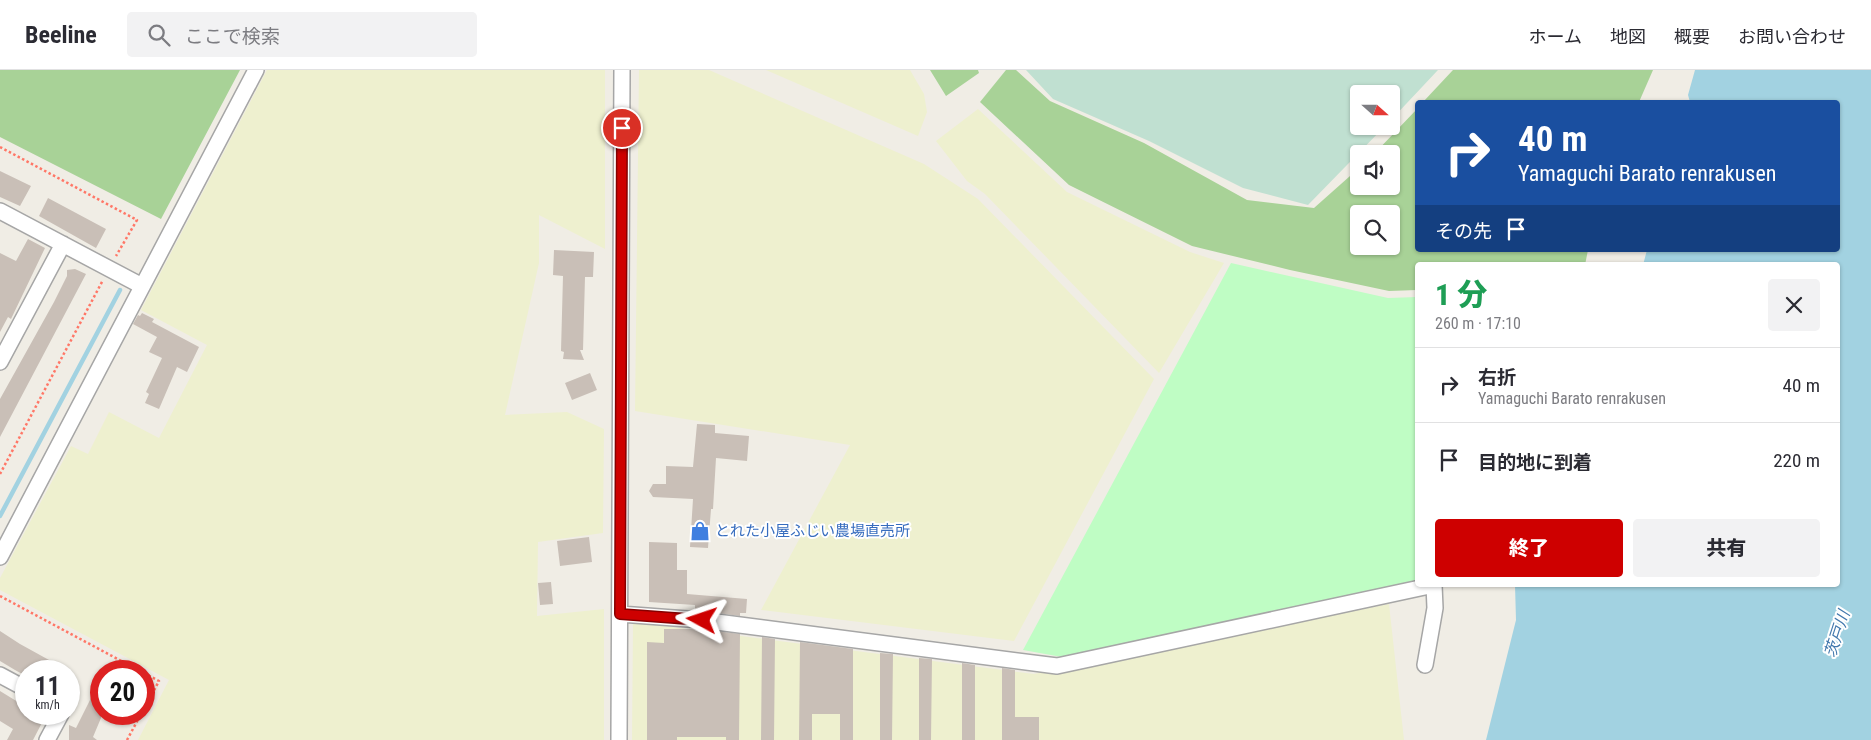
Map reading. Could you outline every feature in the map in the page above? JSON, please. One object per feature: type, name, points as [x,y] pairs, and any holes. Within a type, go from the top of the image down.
[{"type":"street","points":[[0,557],[256,70]]},
{"type":"street","points":[[620,740],[622,70]]},
{"type":"street","points":[[0,212],[142,286]]},
{"type":"street","points":[[0,362],[63,244]]},
{"type":"street","points":[[620,614],[702,620],[1057,666],[1425,587]]},
{"type":"street","points":[[1425,665],[1435,608],[1434,587]]},
{"type":"street","points":[[0,675],[15,683]]},
{"type":"street","points":[[47,740],[55,725]]},
{"type":"path","points":[[0,147],[136,220],[0,474]]},
{"type":"path","points":[[0,596],[119,660]]},
{"type":"path","points":[[155,679],[159,681],[155,688]]},
{"type":"path","points":[[127,740],[135,725]]},
{"type":"green space","points":[[0,70],[240,70],[161,219],[0,137]]},
{"type":"green space","points":[[267,70],[605,70],[605,249],[539,215],[539,263],[505,415],[567,412],[604,429],[603,533],[538,542],[537,616],[604,609],[604,740],[138,740],[146,725],[155,725],[155,707],[169,680],[155,673],[155,660],[131,660],[0,590],[0,578],[71,446],[88,454],[109,412],[159,438],[207,345],[141,310]]},
{"type":"green space","points":[[639,70],[709,70],[924,164],[978,199],[1154,379],[1014,641],[761,610],[850,445],[635,411]]},
{"type":"green space","points":[[766,70],[910,70],[924,94],[927,112],[918,136]]},
{"type":"green space","points":[[930,70],[978,70],[979,73],[946,96]]},
{"type":"green space","points":[[1006,70],[1016,70],[1050,101],[1144,143],[1247,200],[1314,208],[1350,176],[1350,195],[1400,195],[1400,145],[1383,145],[1392,135],[1400,135],[1400,127],[1415,111],[1415,252],[1588,252],[1586,262],[1415,262],[1415,290],[1389,291],[1290,270],[1192,246],[1069,185],[980,102]]},
{"type":"green space","points":[[1026,70],[1438,70],[1400,110],[1400,85],[1350,85],[1350,135],[1376,135],[1366,145],[1350,145],[1350,162],[1308,205],[1243,188],[1149,141],[1053,99]]},
{"type":"green space","points":[[1453,70],[1653,70],[1640,100],[1425,100]]},
{"type":"green space","points":[[978,109],[1067,192],[1190,252],[1224,263],[1159,373],[985,194],[967,181],[936,141]]},
{"type":"green space","points":[[1231,263],[1388,298],[1415,297],[1415,582],[1062,657],[1023,650]]},
{"type":"green space","points":[[1389,604],[1404,740],[632,740],[633,622],[1034,674]]},
{"type":"water","name":"茨戸川","points":[[1695,70],[1871,70],[1871,740],[1486,740],[1516,620],[1515,587],[1840,587],[1840,262],[1644,262],[1646,252],[1840,252],[1840,100],[1689,100],[1688,95]]},
{"type":"building","points":[[0,171],[31,186],[20,206],[0,197]]},
{"type":"building","points":[[48,198],[106,229],[96,248],[39,216]]},
{"type":"building","points":[[28,239],[45,248],[11,319],[8,317],[0,332],[0,253],[16,261]]},
{"type":"building","points":[[554,250],[594,252],[593,277],[585,277],[583,350],[580,350],[584,360],[563,359],[564,352],[561,351],[563,276],[553,275]]},
{"type":"building","points":[[75,269],[86,274],[0,437],[0,399],[54,302],[67,276],[67,270]]},
{"type":"building","points":[[142,313],[154,319],[152,322],[199,347],[187,372],[177,367],[159,409],[145,403],[149,394],[146,392],[162,358],[149,352],[157,337],[133,324],[138,315],[140,316]]},
{"type":"building","points":[[590,373],[597,390],[572,400],[565,383]]},
{"type":"building","points":[[697,424],[715,425],[715,433],[749,436],[747,461],[716,458],[713,509],[711,509],[708,548],[690,547],[693,499],[653,497],[649,491],[653,484],[666,484],[666,466],[693,467]]},
{"type":"building","points":[[589,537],[592,562],[560,566],[557,541]]},
{"type":"building","points":[[649,542],[677,543],[677,570],[687,570],[687,594],[747,599],[746,613],[740,613],[740,616],[695,610],[695,605],[649,602]]},
{"type":"building","points":[[551,582],[553,604],[540,605],[538,583]]},
{"type":"building","points":[[664,629],[700,629],[740,634],[739,740],[726,740],[726,737],[677,737],[677,740],[647,740],[647,642],[664,643]]},
{"type":"building","points":[[0,631],[49,660],[15,660],[15,670],[0,661]]},
{"type":"building","points":[[762,637],[775,639],[774,740],[761,740]]},
{"type":"building","points":[[800,642],[853,649],[853,740],[840,740],[840,714],[812,714],[812,740],[799,740]]},
{"type":"building","points":[[880,653],[893,654],[892,740],[880,740]]},
{"type":"building","points":[[919,658],[932,659],[931,740],[919,740]]},
{"type":"building","points":[[962,663],[975,665],[975,740],[962,740]]},
{"type":"building","points":[[1002,668],[1015,670],[1015,717],[1039,717],[1039,740],[1002,740]]},
{"type":"building","points":[[0,691],[15,700],[15,725],[41,725],[33,740],[7,740],[13,729],[0,721]]},
{"type":"building","points":[[90,700],[90,725],[98,725],[93,737],[97,740],[69,740],[69,725],[76,728],[80,725],[80,720]]},
{"type":"waterway","points":[[0,516],[120,290]]},
{"type":"place","name":"とれた小屋ふじい農場直売所","points":[[700,531]]},
{"type":"route","points":[[622,128],[620,614],[702,620]]}]
